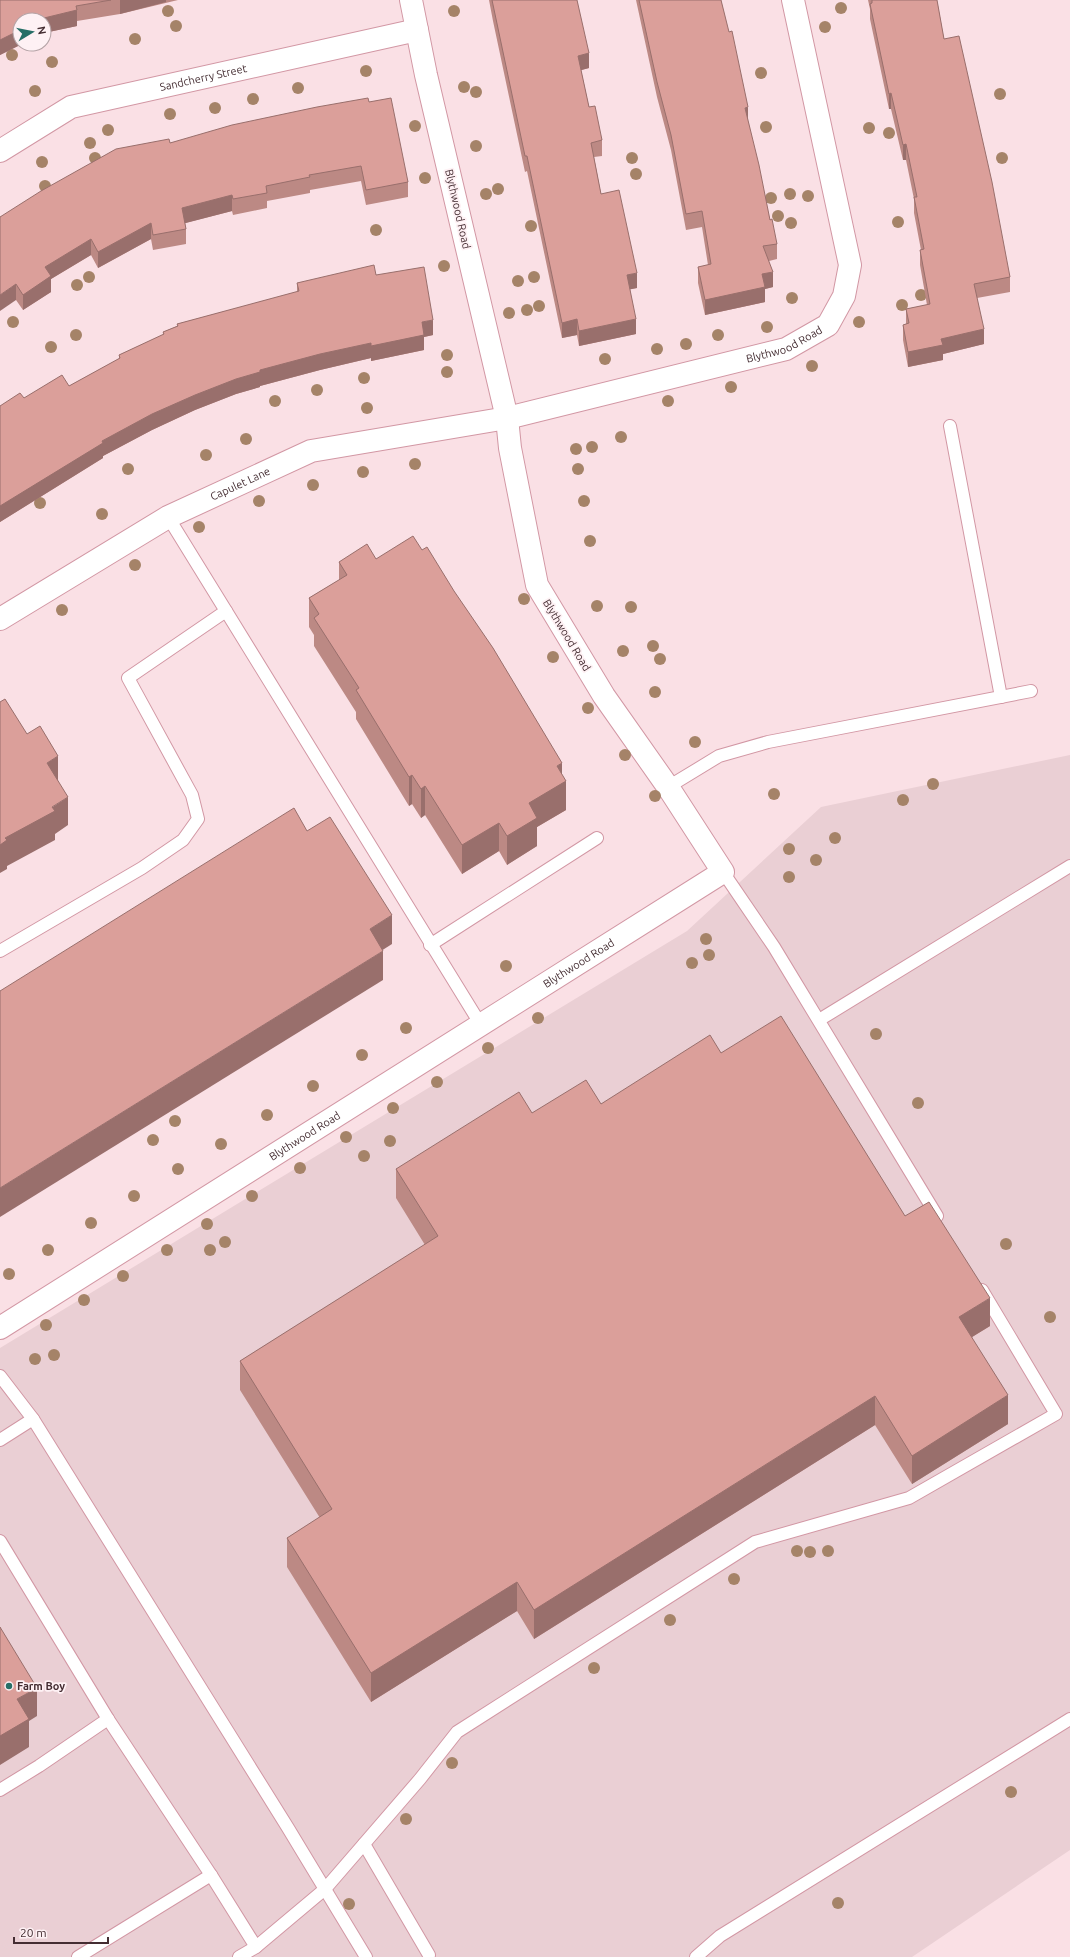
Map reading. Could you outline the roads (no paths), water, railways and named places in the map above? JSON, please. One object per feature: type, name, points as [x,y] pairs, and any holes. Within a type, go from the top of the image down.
[{"type":"street","name":"Blythwood Road","points":[[0,1328],[723,872],[668,787],[604,696],[537,584],[510,448],[507,418],[411,0]]},
{"type":"street","name":"Blythwood Road","points":[[507,418],[786,349],[828,325],[844,296],[850,265],[793,0]]},
{"type":"street","name":"Sandcherry Street","points":[[0,151],[71,107],[417,30]]},
{"type":"street","name":"Capulet Lane","points":[[0,619],[168,517],[311,451],[507,418]]},
{"type":"lane","points":[[950,426],[1001,697]]},
{"type":"lane","points":[[168,517],[481,1026]]},
{"type":"lane","points":[[0,951],[142,868],[183,840],[198,819],[192,795],[128,678],[226,611]]},
{"type":"lane","points":[[668,787],[719,756],[768,742],[1030,691]]},
{"type":"lane","points":[[430,945],[597,838]]},
{"type":"lane","points":[[819,1020],[1070,866]]},
{"type":"lane","points":[[723,872],[774,947],[944,1228]]},
{"type":"lane","points":[[239,1957],[256,1947],[325,1889],[420,1779],[456,1732],[755,1542],[909,1498],[1056,1414],[976,1281]]},
{"type":"lane","points":[[0,1376],[33,1419],[366,1957]]},
{"type":"lane","points":[[0,1440],[33,1419]]},
{"type":"lane","points":[[0,1541],[108,1719],[211,1875],[256,1947]]},
{"type":"lane","points":[[0,1790],[39,1766],[108,1719]]},
{"type":"lane","points":[[696,1957],[720,1936],[1070,1719]]},
{"type":"lane","points":[[364,1844],[429,1955]]},
{"type":"lane","points":[[78,1957],[211,1875]]},
{"type":"place","name":"Farm Boy","points":[[9,1686]]}]
